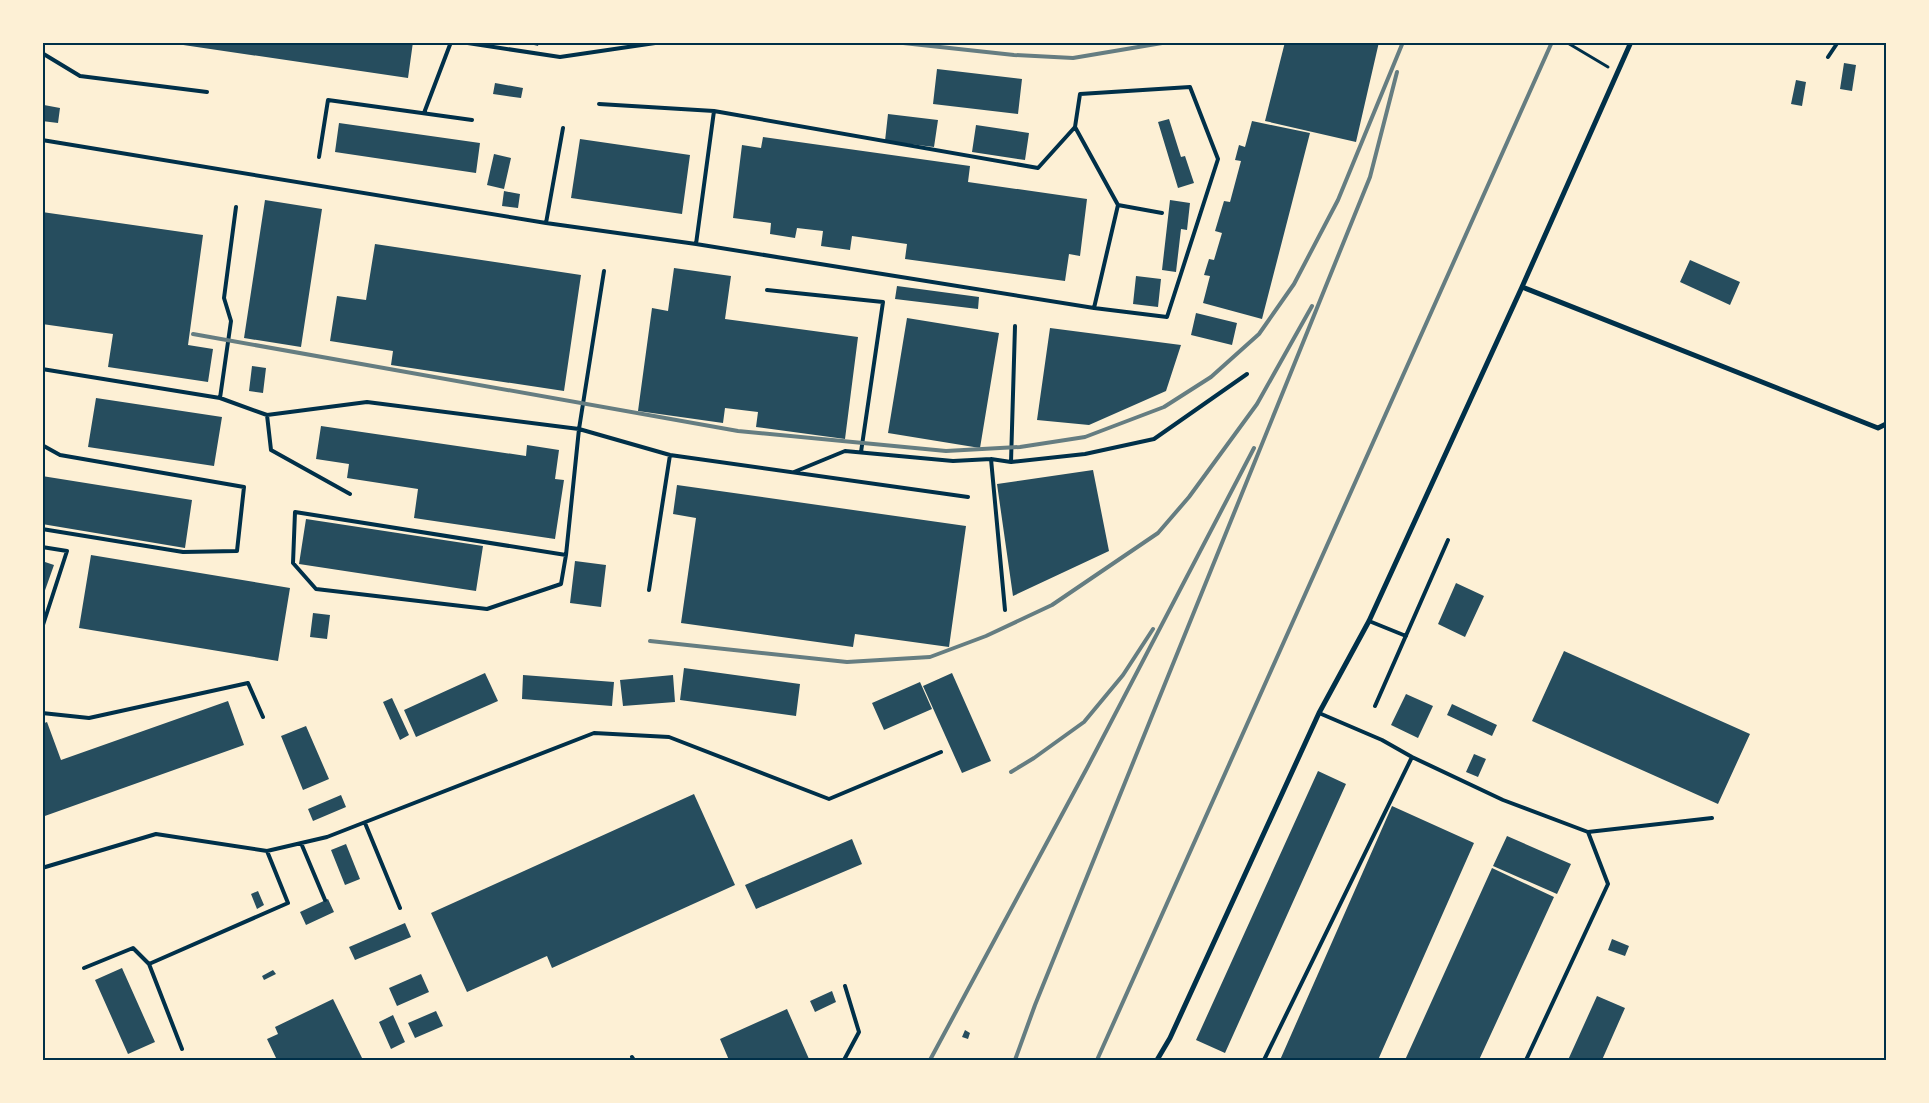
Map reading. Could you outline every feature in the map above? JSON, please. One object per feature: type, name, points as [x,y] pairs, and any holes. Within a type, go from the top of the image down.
[{"type":"street","points":[[1157,1060],[1170,1038],[1319,713],[1369,621],[1631,42]]},
{"type":"street","points":[[1522,286],[1878,428],[1886,424]]},
{"type":"lane","points":[[424,113],[451,42]]},
{"type":"lane","points":[[461,42],[560,57],[662,42]]},
{"type":"lane","points":[[1828,56],[1838,42]]},
{"type":"lane","points":[[42,52],[80,76],[207,92]]},
{"type":"lane","points":[[42,140],[546,223],[696,244],[1094,308],[1166,317],[1218,159],[1190,87],[1080,94],[1075,127],[1038,168],[714,111],[599,104]]},
{"type":"lane","points":[[319,157],[328,100],[472,120]]},
{"type":"lane","points":[[696,244],[714,111]]},
{"type":"lane","points":[[1075,127],[1118,205],[1094,308]]},
{"type":"lane","points":[[546,223],[563,128]]},
{"type":"lane","points":[[1118,205],[1162,213]]},
{"type":"lane","points":[[220,398],[231,321],[224,298],[236,207]]},
{"type":"lane","points":[[566,555],[295,512],[293,563],[316,589],[487,609],[561,584],[566,555],[580,429],[604,271]]},
{"type":"lane","points":[[767,290],[883,302],[861,452]]},
{"type":"lane","points":[[1011,462],[1015,326]]},
{"type":"lane","points":[[42,369],[220,398],[267,415],[367,402],[580,429],[670,455],[968,497]]},
{"type":"lane","points":[[793,472],[845,451],[953,461],[991,459],[1011,462],[1085,454],[1154,439],[1247,374]]},
{"type":"lane","points":[[267,415],[271,450],[350,494]]},
{"type":"lane","points":[[42,445],[60,455],[244,487],[238,551],[183,552],[42,529]]},
{"type":"lane","points":[[649,590],[670,455]]},
{"type":"lane","points":[[991,459],[1005,610]]},
{"type":"lane","points":[[1375,706],[1448,540]]},
{"type":"lane","points":[[42,547],[67,551],[42,628]]},
{"type":"lane","points":[[1369,621],[1406,636]]},
{"type":"lane","points":[[42,713],[89,718],[248,682],[263,717]]},
{"type":"lane","points":[[1319,713],[1382,740],[1412,757],[1503,800],[1588,832],[1712,818]]},
{"type":"lane","points":[[42,868],[156,834],[267,851],[327,837],[594,733],[669,737],[829,799],[941,752]]},
{"type":"lane","points":[[1264,1060],[1412,757]]},
{"type":"lane","points":[[365,822],[400,908]]},
{"type":"lane","points":[[1526,1060],[1608,884],[1588,832]]},
{"type":"lane","points":[[301,843],[325,900]]},
{"type":"lane","points":[[149,964],[288,903],[267,851]]},
{"type":"lane","points":[[84,968],[133,948],[149,964],[182,1049]]},
{"type":"lane","points":[[844,1060],[859,1032],[845,986]]},
{"type":"path","points":[[1566,42],[1617,73]]},
{"type":"building","points":[[163,42],[413,42],[408,78]]},
{"type":"building","points":[[522,42],[539,42],[538,46]]},
{"type":"building","points":[[1285,42],[1379,42],[1356,142],[1265,121]]},
{"type":"building","points":[[1844,63],[1856,65],[1852,91],[1840,89]]},
{"type":"building","points":[[937,69],[1022,79],[1018,114],[933,104]]},
{"type":"building","points":[[1796,80],[1806,82],[1802,106],[1791,104]]},
{"type":"building","points":[[495,83],[523,88],[521,98],[493,94]]},
{"type":"building","points":[[44,105],[60,108],[58,123],[42,121]]},
{"type":"building","points":[[888,114],[938,120],[934,147],[885,141]]},
{"type":"building","points":[[1169,119],[1181,157],[1185,156],[1194,183],[1178,188],[1158,122]]},
{"type":"building","points":[[1252,121],[1310,133],[1262,319],[1203,303],[1210,276],[1204,275],[1209,259],[1214,260],[1222,233],[1215,231],[1224,201],[1230,202],[1241,161],[1235,160],[1239,145],[1245,147]]},
{"type":"building","points":[[339,123],[480,143],[476,173],[335,152]]},
{"type":"building","points":[[976,125],[1029,133],[1025,160],[972,152]]},
{"type":"building","points":[[763,137],[970,166],[968,182],[1087,199],[1080,256],[1069,254],[1065,281],[905,259],[907,244],[852,236],[850,250],[821,246],[823,231],[797,228],[795,238],[770,234],[771,223],[733,218],[742,145],[761,148]]},
{"type":"building","points":[[580,139],[690,155],[682,214],[571,198]]},
{"type":"building","points":[[494,154],[511,158],[504,189],[487,185]]},
{"type":"building","points":[[504,191],[520,194],[518,208],[502,206]]},
{"type":"building","points":[[265,200],[322,209],[301,347],[244,338]]},
{"type":"building","points":[[1170,200],[1190,203],[1187,230],[1181,229],[1176,272],[1162,270]]},
{"type":"building","points":[[42,212],[203,235],[188,345],[213,349],[208,382],[108,367],[113,334],[42,324]]},
{"type":"building","points":[[375,244],[581,275],[564,391],[391,365],[393,351],[330,341],[337,296],[366,300]]},
{"type":"building","points":[[1690,260],[1740,282],[1730,305],[1680,282]]},
{"type":"building","points":[[674,268],[731,276],[725,319],[858,337],[845,439],[756,427],[758,412],[725,408],[723,423],[638,411],[652,308],[668,311]]},
{"type":"building","points":[[1136,276],[1161,279],[1158,307],[1133,304]]},
{"type":"building","points":[[897,286],[979,297],[978,309],[895,299]]},
{"type":"building","points":[[1196,313],[1237,323],[1232,345],[1191,335]]},
{"type":"building","points":[[907,318],[999,333],[980,448],[888,433]]},
{"type":"building","points":[[1050,328],[1181,345],[1166,391],[1089,425],[1037,420]]},
{"type":"building","points":[[252,366],[266,368],[263,393],[249,391]]},
{"type":"building","points":[[96,398],[222,417],[214,466],[88,447]]},
{"type":"building","points":[[321,426],[526,456],[527,445],[559,450],[555,479],[564,480],[555,539],[414,518],[418,489],[347,478],[349,464],[316,459]]},
{"type":"building","points":[[1093,470],[1109,551],[1013,596],[997,484]]},
{"type":"building","points":[[42,476],[192,500],[185,548],[42,524]]},
{"type":"building","points":[[677,485],[966,526],[949,647],[855,634],[853,647],[681,623],[696,518],[673,514]]},
{"type":"building","points":[[306,519],[483,546],[476,591],[299,564]]},
{"type":"building","points":[[91,555],[290,588],[278,661],[79,628]]},
{"type":"building","points":[[42,561],[54,565],[43,596],[42,596]]},
{"type":"building","points":[[575,561],[606,565],[601,607],[570,603]]},
{"type":"building","points":[[1456,583],[1484,596],[1465,637],[1438,624]]},
{"type":"building","points":[[313,613],[330,615],[327,639],[310,637]]},
{"type":"building","points":[[1564,651],[1750,734],[1718,804],[1532,721]]},
{"type":"building","points":[[684,668],[800,684],[796,716],[680,700]]},
{"type":"building","points":[[485,673],[498,701],[416,737],[404,710]]},
{"type":"building","points":[[952,673],[991,761],[962,773],[923,686]]},
{"type":"building","points":[[523,675],[614,682],[612,706],[522,699]]},
{"type":"building","points":[[673,675],[675,702],[623,706],[620,680]]},
{"type":"building","points":[[920,682],[932,709],[884,730],[872,703]]},
{"type":"building","points":[[1406,694],[1433,706],[1418,738],[1391,725]]},
{"type":"building","points":[[392,698],[409,735],[400,740],[383,702]]},
{"type":"building","points":[[228,701],[244,745],[42,817],[42,724],[47,722],[61,760]]},
{"type":"building","points":[[1452,704],[1497,725],[1492,736],[1447,715]]},
{"type":"building","points":[[306,726],[329,779],[303,790],[281,736]]},
{"type":"building","points":[[1474,754],[1486,759],[1478,777],[1466,772]]},
{"type":"building","points":[[1318,771],[1346,784],[1225,1053],[1196,1040]]},
{"type":"building","points":[[694,794],[735,885],[552,968],[547,956],[467,992],[431,913]]},
{"type":"building","points":[[341,795],[346,807],[313,821],[308,809]]},
{"type":"building","points":[[1392,806],[1474,843],[1378,1060],[1280,1060]]},
{"type":"building","points":[[1507,836],[1571,864],[1557,894],[1493,866]]},
{"type":"building","points":[[852,839],[862,864],[756,909],[745,885]]},
{"type":"building","points":[[346,844],[360,879],[345,885],[331,850]]},
{"type":"building","points":[[1492,868],[1554,897],[1479,1060],[1405,1060]]},
{"type":"building","points":[[258,891],[264,905],[257,909],[251,894]]},
{"type":"building","points":[[328,899],[334,912],[306,925],[300,912]]},
{"type":"building","points":[[405,923],[411,937],[355,960],[349,947]]},
{"type":"building","points":[[1612,939],[1629,946],[1625,956],[1608,950]]},
{"type":"building","points":[[122,968],[155,1042],[128,1054],[95,980]]},
{"type":"building","points":[[273,970],[276,974],[264,980],[262,976]]},
{"type":"building","points":[[421,974],[429,992],[397,1006],[389,988]]},
{"type":"building","points":[[832,991],[836,1002],[815,1012],[810,1001]]},
{"type":"building","points":[[1597,996],[1625,1008],[1602,1060],[1568,1060]]},
{"type":"building","points":[[333,999],[363,1060],[277,1060],[267,1039],[278,1034],[275,1027]]},
{"type":"building","points":[[787,1009],[809,1059],[729,1060],[720,1039]]},
{"type":"building","points":[[436,1011],[443,1026],[415,1038],[408,1023]]},
{"type":"building","points":[[393,1015],[405,1042],[391,1049],[379,1022]]},
{"type":"building","points":[[965,1030],[970,1033],[968,1039],[962,1037]]},
{"type":"railway","points":[[894,42],[1014,55],[1073,58],[1168,42]]},
{"type":"railway","points":[[193,334],[738,431],[946,451],[1020,447],[1085,437],[1164,407],[1211,377],[1259,334],[1294,284],[1338,200],[1403,42]]},
{"type":"railway","points":[[1097,1060],[1552,42]]},
{"type":"railway","points":[[1015,1060],[1035,1005],[1370,177],[1397,72]]},
{"type":"railway","points":[[650,641],[847,662],[930,657],[986,636],[1052,605],[1158,533],[1189,497],[1257,404],[1312,306]]},
{"type":"railway","points":[[930,1060],[1087,768],[1254,448]]},
{"type":"railway","points":[[1011,772],[1084,722],[1123,675],[1153,629]]}]
